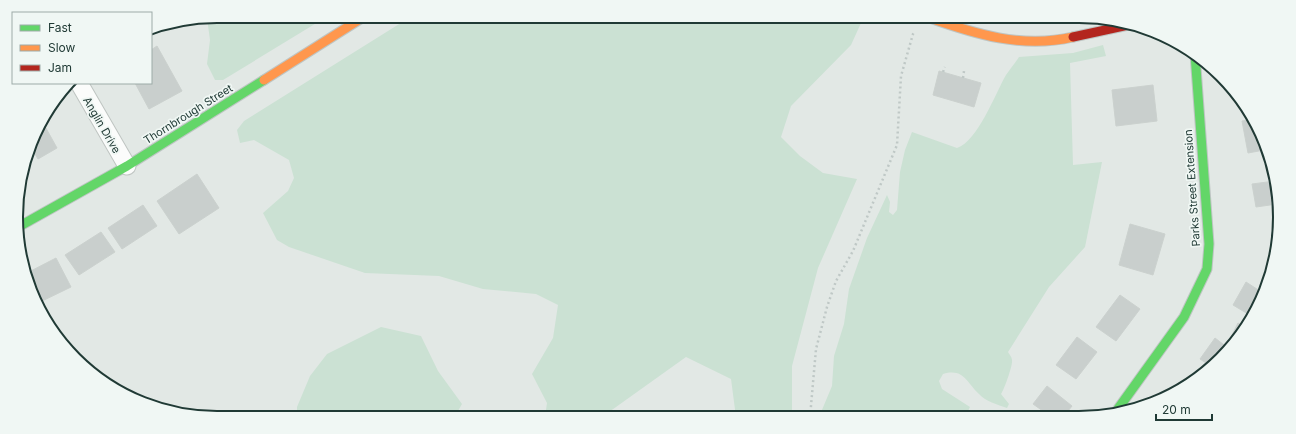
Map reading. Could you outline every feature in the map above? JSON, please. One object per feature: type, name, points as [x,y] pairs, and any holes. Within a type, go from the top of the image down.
[{"type":"street","name":"Thornbrough Street","points":[[23,224],[127,166],[354,23]]},
{"type":"street","points":[[941,23],[970,33],[998,40],[1023,42],[1054,41],[1113,26]]},
{"type":"street","name":"Parks Street Extension","points":[[1120,406],[1184,317],[1197,293],[1207,269],[1209,244],[1196,62]]},
{"type":"street","name":"Anglin Drive","points":[[80,84],[127,166]]},
{"type":"path","points":[[811,411],[816,349],[827,306],[836,281],[853,251],[897,145],[901,76],[913,34],[923,23]]},
{"type":"path","points":[[943,72],[944,67]]},
{"type":"path","points":[[963,78],[964,71]]},
{"type":"green space","points":[[208,23],[317,23],[223,80],[215,80],[207,64],[210,40]]},
{"type":"green space","points":[[401,23],[861,23],[851,45],[791,106],[781,137],[800,156],[823,173],[857,179],[818,268],[792,366],[792,411],[735,411],[731,379],[686,357],[610,411],[546,411],[547,403],[532,374],[553,338],[558,305],[536,294],[483,289],[439,276],[365,273],[289,247],[277,240],[263,213],[288,191],[294,178],[289,160],[254,140],[240,143],[237,130],[244,121]]},
{"type":"green space","points":[[1103,45],[1106,56],[1070,63],[1073,165],[1102,162],[1085,247],[1049,287],[1008,352],[1012,358],[1012,363],[1001,394],[1009,404],[1007,408],[985,399],[964,377],[956,373],[950,373],[943,374],[939,381],[942,389],[970,407],[968,411],[822,411],[832,386],[834,356],[844,324],[849,289],[867,238],[887,195],[890,202],[889,212],[893,215],[897,210],[900,172],[905,150],[912,132],[957,148],[965,144],[979,127],[1006,75],[1019,57],[1073,53]]},
{"type":"green space","points":[[381,327],[421,336],[438,371],[462,404],[458,411],[297,411],[297,407],[310,376],[327,354]]},
{"type":"building","points":[[157,46],[182,91],[149,109],[136,84],[152,84],[152,49]]},
{"type":"building","points":[[939,71],[981,83],[974,107],[933,95]]},
{"type":"building","points":[[1153,85],[1157,121],[1116,126],[1112,90]]},
{"type":"building","points":[[1247,120],[1261,151],[1248,153],[1242,121]]},
{"type":"building","points":[[45,127],[57,148],[38,159],[34,152]]},
{"type":"building","points":[[197,174],[219,208],[179,234],[157,201]]},
{"type":"building","points":[[1269,182],[1273,205],[1256,207],[1252,184]]},
{"type":"building","points":[[143,205],[157,226],[122,249],[108,228]]},
{"type":"building","points":[[1130,224],[1165,234],[1153,275],[1119,265]]},
{"type":"building","points":[[101,232],[115,252],[79,275],[65,255]]},
{"type":"building","points":[[56,258],[71,287],[42,301],[31,271]]},
{"type":"building","points":[[1246,282],[1258,290],[1247,314],[1233,305]]},
{"type":"building","points":[[1120,295],[1140,309],[1116,341],[1096,327]]},
{"type":"building","points":[[1238,323],[1240,324],[1233,335]]},
{"type":"building","points":[[1077,337],[1097,352],[1076,379],[1056,365]]},
{"type":"building","points":[[1215,338],[1225,345],[1207,363],[1200,359]]},
{"type":"building","points":[[1047,386],[1072,406],[1068,411],[1043,411],[1033,404]]},
{"type":"traffic: fast","points":[[1120,406],[1184,317],[1207,269],[1209,244],[1196,62]]},
{"type":"traffic: fast","points":[[23,224],[127,166],[264,80]]},
{"type":"traffic: slow","points":[[264,80],[354,23]]},
{"type":"traffic: slow","points":[[945,23],[981,34],[1017,40],[1054,40],[1073,37]]},
{"type":"traffic: jam","points":[[1073,37],[1118,27]]}]
